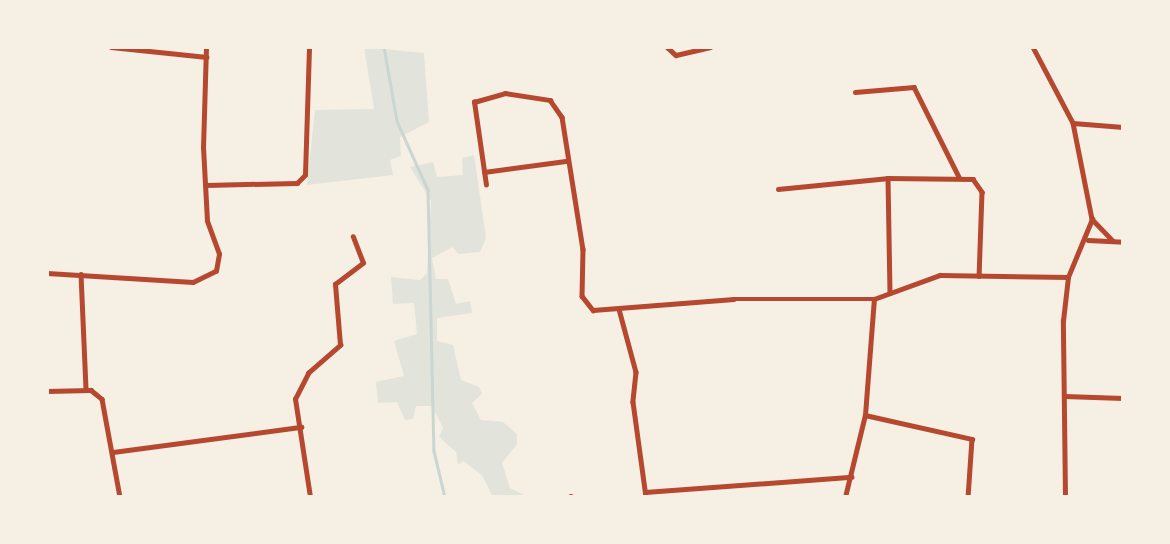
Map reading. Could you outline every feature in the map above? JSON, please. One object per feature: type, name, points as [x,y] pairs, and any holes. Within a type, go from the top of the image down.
[{"type":"street","points":[[111,47],[206,57]]},
{"type":"street","points":[[47,273],[207,279],[219,254],[207,221],[206,47]]},
{"type":"street","points":[[206,185],[297,183],[305,175],[309,47]]},
{"type":"street","points":[[667,47],[676,55],[710,47]]},
{"type":"street","points":[[1033,47],[1073,123],[1092,219],[1088,240],[1068,277],[1064,396],[1065,497]]},
{"type":"street","points":[[855,92],[914,87],[959,177]]},
{"type":"street","points":[[486,185],[472,107],[485,94],[557,104],[565,161],[583,249],[583,303],[593,310],[734,299],[874,299],[940,275],[1068,277]]},
{"type":"street","points":[[1073,123],[1123,127]]},
{"type":"street","points":[[484,172],[565,161]]},
{"type":"street","points":[[888,178],[890,293]]},
{"type":"street","points":[[778,189],[888,178],[973,179],[982,192],[979,276]]},
{"type":"street","points":[[1092,219],[1113,241]]},
{"type":"street","points":[[310,497],[297,392],[342,335],[335,284],[363,263],[353,237]]},
{"type":"street","points":[[1088,240],[1123,243]]},
{"type":"street","points":[[81,274],[86,390]]},
{"type":"street","points":[[845,497],[865,415],[874,299]]},
{"type":"street","points":[[618,309],[636,372],[633,402],[645,494],[851,477]]},
{"type":"street","points":[[47,391],[86,390],[102,399],[120,497]]},
{"type":"street","points":[[1064,396],[1123,398]]},
{"type":"street","points":[[865,415],[972,439],[968,497]]},
{"type":"street","points":[[113,452],[301,427]]},
{"type":"shaded area","points":[[364,47],[424,53],[429,122],[400,137],[401,156],[390,160],[393,175],[307,185],[315,110],[374,109]]},
{"type":"shaded area","points":[[474,155],[486,238],[480,252],[458,254],[453,247],[432,258],[436,279],[448,279],[456,304],[470,301],[472,313],[437,318],[437,341],[453,345],[461,380],[479,387],[482,394],[472,403],[481,420],[503,422],[517,434],[517,444],[502,463],[510,488],[528,497],[493,497],[482,475],[463,461],[458,465],[456,452],[439,437],[443,428],[432,406],[416,406],[413,419],[405,420],[397,402],[378,403],[376,382],[404,376],[394,341],[417,334],[414,303],[393,304],[391,277],[420,280],[427,273],[431,201],[410,167],[433,162],[437,177],[463,175],[462,158]]},
{"type":"waterway","points":[[384,47],[397,121],[428,190],[434,451],[445,497]]}]
